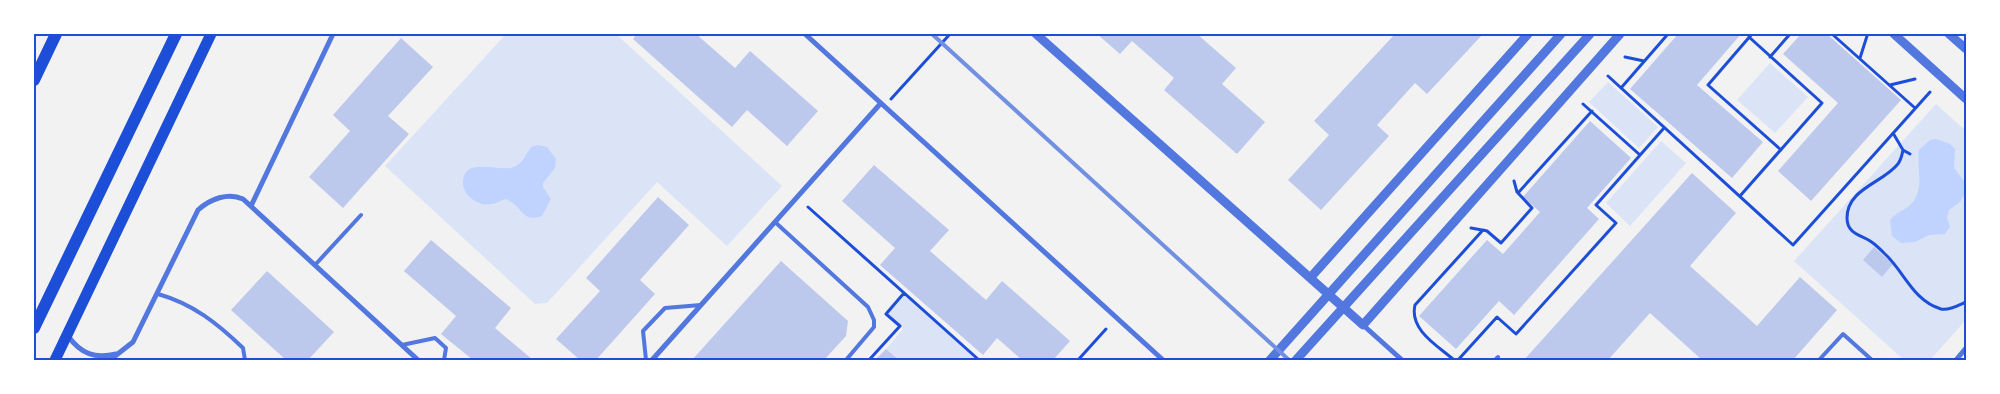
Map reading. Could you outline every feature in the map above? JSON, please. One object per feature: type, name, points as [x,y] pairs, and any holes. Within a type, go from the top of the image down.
[{"type":"highway","points":[[34,80],[56,34]]},
{"type":"highway","points":[[34,328],[176,34]]},
{"type":"main road","points":[[54,360],[211,34]]},
{"type":"street","points":[[251,206],[333,34]]},
{"type":"street","points":[[805,34],[1163,360]]},
{"type":"street","points":[[1036,34],[1311,276],[1402,360]]},
{"type":"street","points":[[1311,276],[1528,34]]},
{"type":"street","points":[[1270,360],[1561,34]]},
{"type":"street","points":[[1296,360],[1590,34]]},
{"type":"street","points":[[1363,325],[1620,34]]},
{"type":"street","points":[[1894,34],[1966,99]]},
{"type":"street","points":[[1950,34],[1966,49]]},
{"type":"street","points":[[655,359],[881,103]]},
{"type":"street","points":[[110,360],[133,342],[198,210],[216,199],[237,196],[251,206],[417,360]]},
{"type":"street","points":[[66,335],[79,350],[86,354],[96,357],[119,353]]},
{"type":"street","points":[[1956,360],[1966,348]]},
{"type":"lane","points":[[315,265],[362,214]]},
{"type":"lane","points":[[775,222],[868,307],[871,312],[874,327],[846,360]]},
{"type":"lane","points":[[158,294],[185,304],[220,325],[243,348],[245,360]]},
{"type":"lane","points":[[646,360],[643,331],[665,308],[701,305]]},
{"type":"lane","points":[[1819,360],[1843,334],[1872,360]]},
{"type":"lane","points":[[402,345],[435,338],[446,348],[444,360]]},
{"type":"path","points":[[890,100],[950,34]]},
{"type":"path","points":[[1621,88],[1668,34]]},
{"type":"path","points":[[1770,56],[1790,34]]},
{"type":"path","points":[[1832,34],[1915,108]]},
{"type":"path","points":[[1740,196],[1781,150],[1822,103],[1750,36],[1708,85],[1781,150]]},
{"type":"path","points":[[1860,58],[1867,36]]},
{"type":"path","points":[[1625,57],[1645,61]]},
{"type":"path","points":[[1608,76],[1793,245],[1930,92]]},
{"type":"path","points":[[1890,85],[1914,79]]},
{"type":"path","points":[[1583,104],[1640,155]]},
{"type":"path","points":[[1518,193],[1592,111]]},
{"type":"path","points":[[1458,360],[1497,317],[1516,334],[1609,230],[1616,222],[1596,205],[1664,128]]},
{"type":"path","points":[[1893,133],[1903,150],[1910,154]]},
{"type":"path","points":[[1903,150],[1899,163],[1874,180],[1852,201],[1848,209],[1846,221],[1851,231],[1872,242],[1892,260],[1910,287],[1921,298],[1943,310],[1966,302]]},
{"type":"path","points":[[1472,228],[1487,231],[1501,243],[1532,208],[1518,193],[1514,181]]},
{"type":"path","points":[[808,207],[978,360]]},
{"type":"path","points":[[1454,360],[1420,330],[1414,312],[1416,304],[1483,230]]},
{"type":"path","points":[[869,360],[900,326],[886,314],[904,294]]},
{"type":"path","points":[[1078,360],[1106,329]]},
{"type":"shaded area","points":[[506,34],[616,34],[782,186],[727,246],[657,182],[547,303],[535,304],[385,166]]},
{"type":"shaded area","points":[[1770,63],[1808,97],[1775,133],[1737,100]]},
{"type":"shaded area","points":[[1608,82],[1658,127],[1639,148],[1589,102]]},
{"type":"shaded area","points":[[1936,104],[1966,131],[1966,320],[1930,360],[1904,360],[1794,261]]},
{"type":"shaded area","points":[[1661,141],[1686,163],[1630,226],[1606,203]]},
{"type":"shaded area","points":[[904,293],[979,360],[899,360],[886,349],[903,329],[886,314]]},
{"type":"water","points":[[1936,139],[1950,144],[1955,149],[1954,168],[1964,181],[1966,192],[1960,202],[1949,210],[1947,218],[1950,227],[1945,234],[1929,235],[1915,242],[1901,243],[1892,236],[1890,220],[1908,207],[1915,199],[1919,186],[1919,150],[1930,140]]},
{"type":"water","points":[[538,145],[547,147],[556,159],[555,168],[543,183],[543,187],[551,199],[542,216],[535,218],[526,216],[512,202],[506,199],[493,204],[482,204],[473,200],[466,193],[463,184],[464,175],[469,170],[475,167],[514,167],[522,161],[531,147]]},
{"type":"building","points":[[637,34],[696,34],[735,68],[750,51],[818,111],[787,146],[747,110],[732,127],[633,39]]},
{"type":"building","points":[[1097,34],[1197,34],[1236,68],[1222,84],[1265,122],[1237,154],[1164,90],[1174,78],[1132,41],[1120,54]]},
{"type":"building","points":[[1395,34],[1483,34],[1427,94],[1415,83],[1377,125],[1389,136],[1321,210],[1288,180],[1329,135],[1314,121]]},
{"type":"building","points":[[1678,34],[1741,34],[1697,85],[1763,142],[1732,178],[1630,89]]},
{"type":"building","points":[[1801,34],[1827,34],[1901,100],[1811,201],[1778,171],[1838,103],[1783,54]]},
{"type":"building","points":[[401,38],[433,67],[388,116],[409,134],[343,208],[309,177],[350,131],[333,115]]},
{"type":"building","points":[[1590,121],[1631,158],[1587,208],[1599,219],[1514,315],[1499,301],[1456,349],[1419,316],[1487,240],[1503,254],[1540,212],[1523,197]]},
{"type":"building","points":[[874,165],[949,230],[930,251],[986,300],[1002,281],[1070,341],[1053,360],[1022,360],[997,338],[983,355],[880,265],[895,248],[842,201]]},
{"type":"building","points":[[1692,173],[1736,213],[1690,266],[1757,326],[1800,277],[1837,310],[1793,360],[1702,360],[1650,313],[1608,360],[1524,360]]},
{"type":"building","points":[[658,197],[689,225],[640,280],[655,294],[596,360],[580,360],[556,339],[600,291],[586,278]]},
{"type":"building","points":[[431,240],[511,308],[495,328],[533,360],[473,360],[441,334],[456,316],[404,271]]},
{"type":"building","points":[[1874,247],[1893,264],[1882,277],[1863,260]]},
{"type":"building","points":[[781,261],[848,321],[846,336],[824,360],[692,360]]},
{"type":"building","points":[[267,271],[334,332],[308,360],[286,360],[231,310]]},
{"type":"building","points":[[886,349],[899,360],[875,360]]},
{"type":"railway","points":[[932,34],[1289,360]]}]
